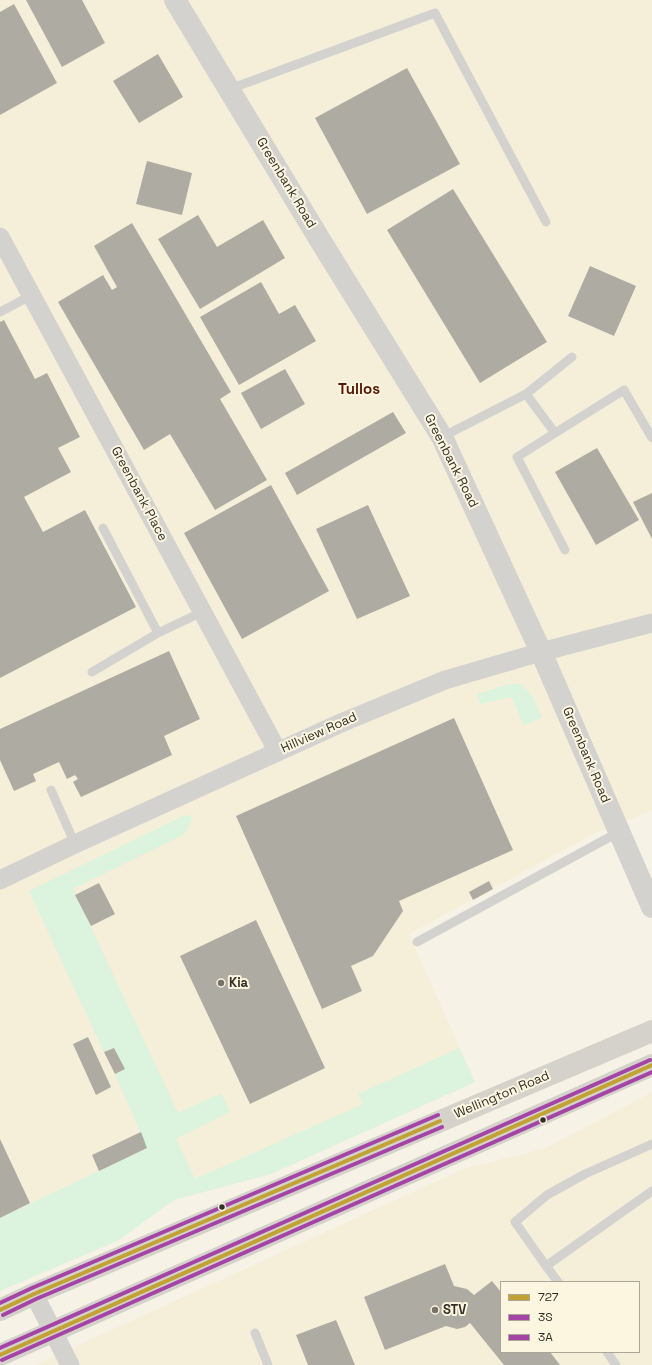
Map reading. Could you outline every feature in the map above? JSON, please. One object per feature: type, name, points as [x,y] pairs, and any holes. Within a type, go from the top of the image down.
[{"type":"main road","name":"Wellington Road","points":[[0,1310],[34,1294],[652,1031]]},
{"type":"main road","points":[[0,1355],[652,1065]]},
{"type":"street","name":"Greenbank Road","points":[[175,0],[442,438],[541,652],[652,907]]},
{"type":"street","name":"Greenbank Place","points":[[0,237],[278,752]]},
{"type":"street","name":"Hillview Road","points":[[0,880],[75,844],[341,723],[445,680],[541,652],[652,623]]},
{"type":"street","points":[[34,1294],[70,1365]]},
{"type":"lane","points":[[230,89],[435,13],[546,222]]},
{"type":"lane","points":[[0,312],[32,295]]},
{"type":"lane","points":[[442,438],[526,394],[572,357]]},
{"type":"lane","points":[[565,550],[517,457],[624,390],[652,438]]},
{"type":"lane","points":[[526,394],[555,433]]},
{"type":"lane","points":[[103,528],[158,633]]},
{"type":"lane","points":[[92,672],[158,633],[202,612]]},
{"type":"lane","points":[[51,790],[75,844]]},
{"type":"lane","points":[[417,942],[619,832]]},
{"type":"lane","points":[[557,1281],[515,1222],[546,1195],[585,1174],[652,1144]]},
{"type":"lane","points":[[546,1266],[652,1191]]},
{"type":"lane","points":[[255,1334],[268,1365]]},
{"type":"lane","points":[[608,1353],[616,1365]]},
{"type":"shaded area","points":[[0,0],[652,0],[652,810],[593,834],[409,934],[475,1082],[271,1174],[174,1200],[119,1240],[0,1291]]},
{"type":"shaded area","points":[[652,1092],[652,1365],[35,1365],[463,1169],[546,1148]]},
{"type":"green space","points":[[509,684],[518,684],[526,689],[533,697],[542,717],[524,726],[512,697],[480,704],[477,694]]},
{"type":"green space","points":[[185,815],[191,816],[192,819],[188,829],[183,835],[73,889],[178,1113],[221,1093],[230,1112],[176,1139],[195,1179],[363,1104],[358,1094],[459,1048],[475,1082],[271,1174],[174,1200],[119,1240],[0,1291],[0,1218],[147,1148],[115,1074],[125,1069],[114,1048],[104,1052],[29,891]]},
{"type":"building","points":[[26,0],[82,0],[105,43],[62,67]]},
{"type":"building","points":[[14,4],[57,83],[0,115],[0,12]]},
{"type":"building","points":[[158,54],[183,97],[139,123],[113,81]]},
{"type":"building","points":[[407,68],[460,164],[367,214],[315,118]]},
{"type":"building","points":[[147,161],[192,173],[182,215],[136,204]]},
{"type":"building","points":[[453,189],[547,342],[480,383],[387,230]]},
{"type":"building","points":[[198,215],[217,247],[263,220],[285,258],[200,309],[158,239]]},
{"type":"building","points":[[132,223],[231,392],[220,399],[267,480],[215,510],[170,434],[144,450],[58,302],[103,275],[112,290],[117,287],[94,246]]},
{"type":"building","points":[[590,266],[636,286],[614,336],[568,316]]},
{"type":"building","points":[[261,282],[279,314],[295,305],[316,341],[239,385],[200,317]]},
{"type":"building","points":[[4,320],[35,379],[47,373],[80,437],[58,448],[71,472],[24,497],[43,532],[85,510],[136,607],[0,678],[0,322]]},
{"type":"building","points":[[285,369],[305,404],[261,429],[241,393]]},
{"type":"building","points":[[393,412],[406,433],[297,495],[285,473]]},
{"type":"building","points":[[597,448],[639,520],[596,545],[555,472]]},
{"type":"building","points":[[271,485],[329,591],[242,639],[184,533]]},
{"type":"building","points":[[652,493],[652,539],[633,502]]},
{"type":"building","points":[[368,505],[410,596],[357,619],[316,529]]},
{"type":"building","points":[[169,651],[200,719],[164,736],[172,755],[81,797],[73,782],[78,779],[75,775],[67,779],[59,762],[33,774],[36,781],[14,791],[0,760],[0,729]]},
{"type":"building","points":[[454,718],[513,850],[399,901],[403,911],[373,956],[351,966],[362,991],[322,1009],[236,816]]},
{"type":"building","points":[[489,881],[493,889],[473,900],[469,892]]},
{"type":"building","points":[[99,883],[115,914],[91,926],[75,895]]},
{"type":"building","points":[[256,920],[325,1068],[250,1104],[180,956]]},
{"type":"building","points":[[88,1037],[111,1087],[96,1095],[73,1044]]},
{"type":"building","points":[[114,1048],[125,1069],[115,1074],[104,1052]]},
{"type":"building","points":[[141,1132],[147,1148],[99,1171],[92,1155]]},
{"type":"building","points":[[0,1139],[30,1203],[0,1218]]},
{"type":"building","name":"STV","points":[[445,1264],[454,1286],[467,1289],[474,1295],[492,1281],[500,1291],[500,1353],[551,1353],[560,1365],[504,1365],[470,1323],[465,1327],[457,1329],[446,1326],[385,1350],[364,1297]]},
{"type":"building","points":[[336,1320],[355,1365],[308,1365],[296,1335]]},
{"type":"transit line","name":"3A","points":[[0,1348],[650,1060]]},
{"type":"transit line","name":"727","points":[[0,1355],[652,1065]]},
{"type":"transit line","name":"3S","points":[[2,1360],[652,1072]]},
{"type":"transit line","name":"3A","points":[[0,1303],[438,1115]]},
{"type":"transit line","name":"727","points":[[0,1310],[34,1294],[440,1121]]},
{"type":"transit line","name":"3S","points":[[3,1315],[36,1299],[442,1127]]},
{"type":"place","name":"Kia","points":[[221,983]]},
{"type":"place","name":"STV","points":[[435,1310]]},
{"type":"district","name":"Tullos","points":[[359,390]]}]
